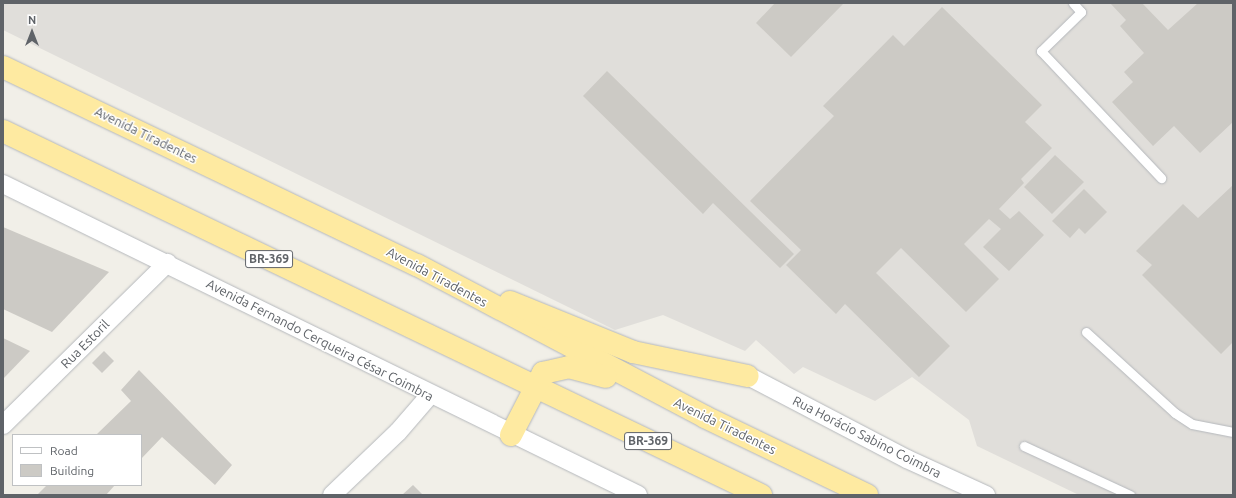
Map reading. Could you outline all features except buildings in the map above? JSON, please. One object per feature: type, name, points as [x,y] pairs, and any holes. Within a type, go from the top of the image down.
[{"type":"highway","name":"Avenida Tiradentes","points":[[3,67],[448,281],[705,417],[867,495]]},
{"type":"highway","name":"BR-369","points":[[3,131],[761,495]]},
{"type":"highway","points":[[448,281],[507,300],[633,352],[748,376]]},
{"type":"highway","points":[[511,434],[543,373],[568,367],[591,371],[705,417]]},
{"type":"street","name":"Avenida Fernando Cerqueira César Coimbra","points":[[3,184],[167,263],[430,395],[638,495]]},
{"type":"street","name":"Rua Estoril","points":[[3,425],[167,263]]},
{"type":"street","name":"Rua Horácio Sabino Coimbra","points":[[748,376],[907,459],[986,495]]},
{"type":"street","points":[[332,495],[398,432],[430,395]]},
{"type":"lane","points":[[1073,3],[1081,12],[1041,50],[1161,178]]},
{"type":"lane","points":[[1086,332],[1175,413],[1192,424],[1233,432]]},
{"type":"lane","points":[[1024,446],[1130,495]]},
{"type":"shaded area","points":[[3,3],[1233,3],[1233,495],[1079,495],[977,446],[969,420],[912,377],[875,401],[803,367],[794,374],[756,340],[745,351],[663,315],[615,330],[3,30]]}]
